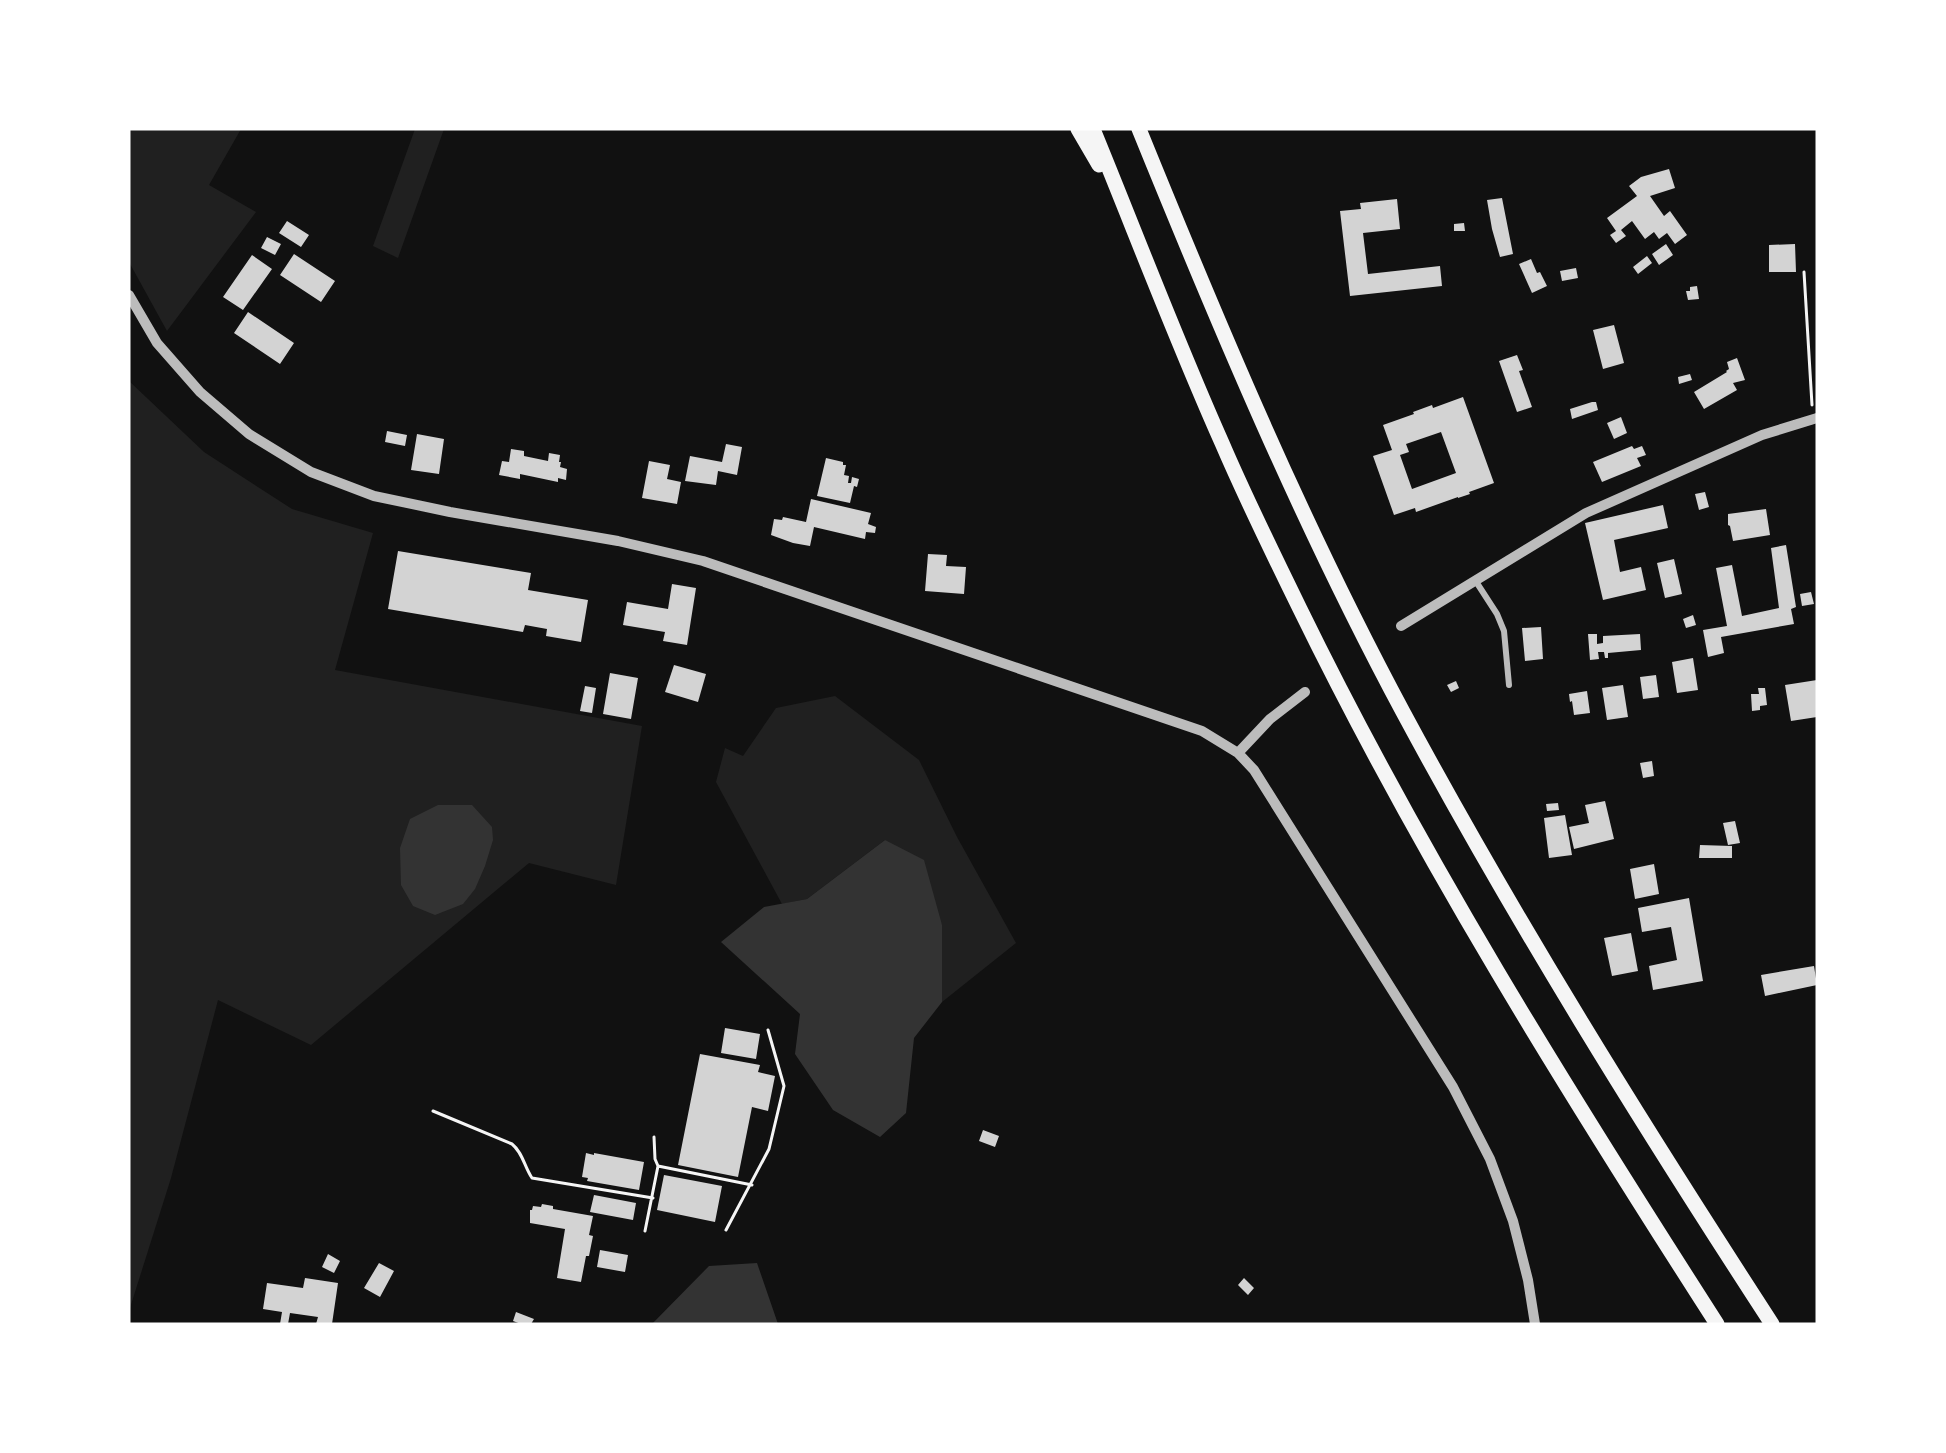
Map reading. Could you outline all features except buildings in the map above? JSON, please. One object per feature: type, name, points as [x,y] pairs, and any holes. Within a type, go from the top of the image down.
[{"type":"highway","points":[[1078,129],[1131,223]]},
{"type":"highway","points":[[1093,129],[1222,444],[1300,609],[1367,740],[1465,917],[1600,1142],[1717,1324]]},
{"type":"highway","points":[[1139,129],[1238,366],[1314,534],[1402,710],[1498,884],[1591,1041],[1772,1324]]},
{"type":"street","points":[[129,295],[157,343],[200,392],[249,434],[311,472],[374,495],[450,512],[618,541],[703,561],[1202,730],[1238,753],[1254,770],[1453,1087],[1490,1159],[1513,1221],[1536,1324]]},
{"type":"street","points":[[1401,626],[1586,513],[1762,435],[1815,419]]},
{"type":"street","points":[[1474,580],[1497,614],[1504,631],[1509,686]]},
{"type":"street","points":[[1238,753],[1270,719],[1305,692]]},
{"type":"path","points":[[1804,272],[1815,419]]},
{"type":"path","points":[[726,1230],[752,1185],[769,1149],[784,1086],[768,1030]]},
{"type":"path","points":[[433,1111],[512,1144],[520,1150],[532,1178],[653,1198]]},
{"type":"path","points":[[645,1231],[658,1167],[654,1159],[654,1137]]},
{"type":"path","points":[[658,1167],[752,1185]]},
{"type":"shaded area","points":[[129,129],[241,129],[209,185],[256,212],[167,331],[129,262]]},
{"type":"shaded area","points":[[415,129],[444,129],[398,258],[373,246]]},
{"type":"shaded area","points":[[129,381],[204,452],[292,509],[373,533],[335,670],[642,726],[616,885],[529,863],[311,1045],[218,1000],[171,1178],[129,1311]]},
{"type":"shaded area","points":[[835,696],[919,760],[957,837],[1016,943],[942,1002],[942,925],[885,840],[807,899],[782,904],[716,782],[725,748],[743,756],[776,708]]},
{"type":"shaded area","points":[[438,805],[472,805],[492,827],[493,840],[475,889],[463,904],[435,915],[413,906],[401,885],[400,848],[410,819]]},
{"type":"shaded area","points":[[885,840],[924,860],[942,925],[942,1002],[914,1038],[906,1113],[880,1137],[833,1110],[795,1054],[800,1014],[721,942],[764,907],[807,899]]},
{"type":"shaded area","points":[[757,1263],[778,1324],[652,1324],[709,1266]]}]
